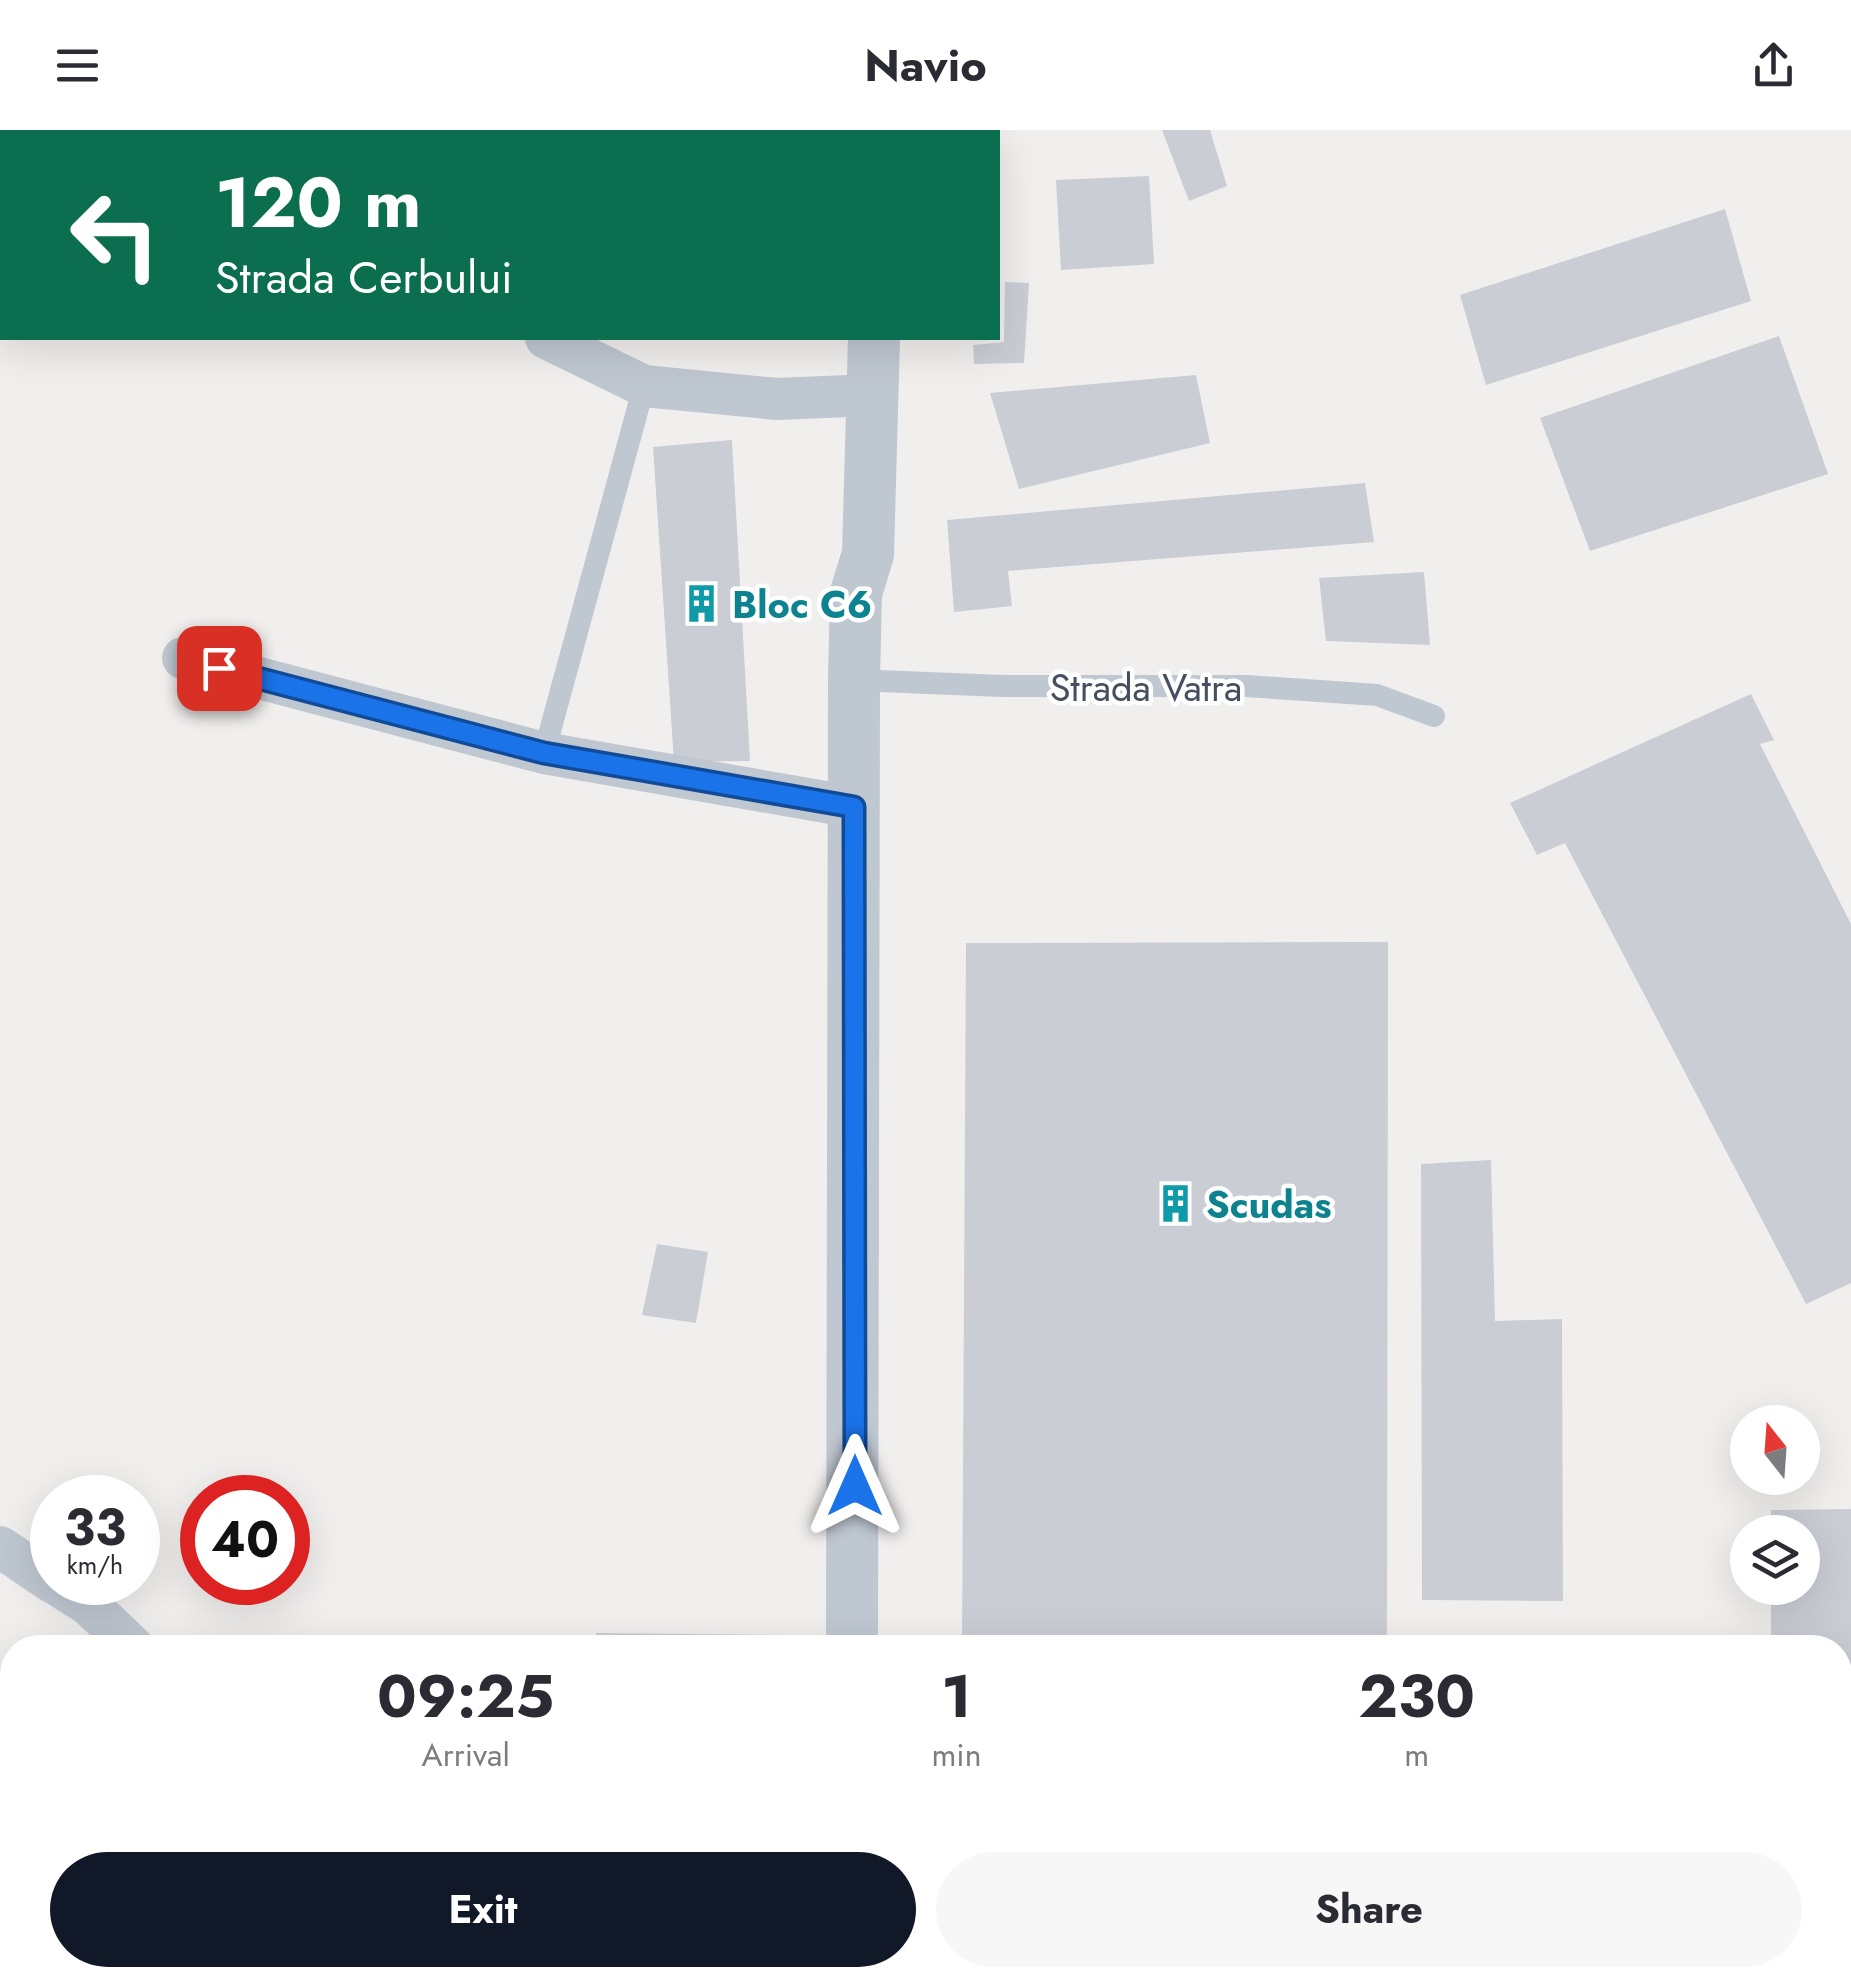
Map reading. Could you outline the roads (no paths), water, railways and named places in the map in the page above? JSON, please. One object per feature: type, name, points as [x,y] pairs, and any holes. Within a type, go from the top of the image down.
[{"type":"street","points":[[550,340],[644,386],[715,396],[857,396]]},
{"type":"street","points":[[842,340],[857,396],[868,554],[856,593],[854,680],[856,1254],[852,1635]]},
{"type":"street","points":[[857,396],[873,340]]},
{"type":"street","points":[[183,658],[544,753],[854,807]]},
{"type":"street","points":[[0,1547],[30,1567]]},
{"type":"street","points":[[89,1605],[120,1635]]},
{"type":"lane","points":[[544,753],[644,386]]},
{"type":"lane","name":"Strada Vatra","points":[[854,680],[1002,686],[1246,686],[1377,696],[1434,716]]},
{"type":"place","name":"Bloc C6","points":[[702,604]]},
{"type":"place","name":"Scudas","points":[[1176,1204]]}]
